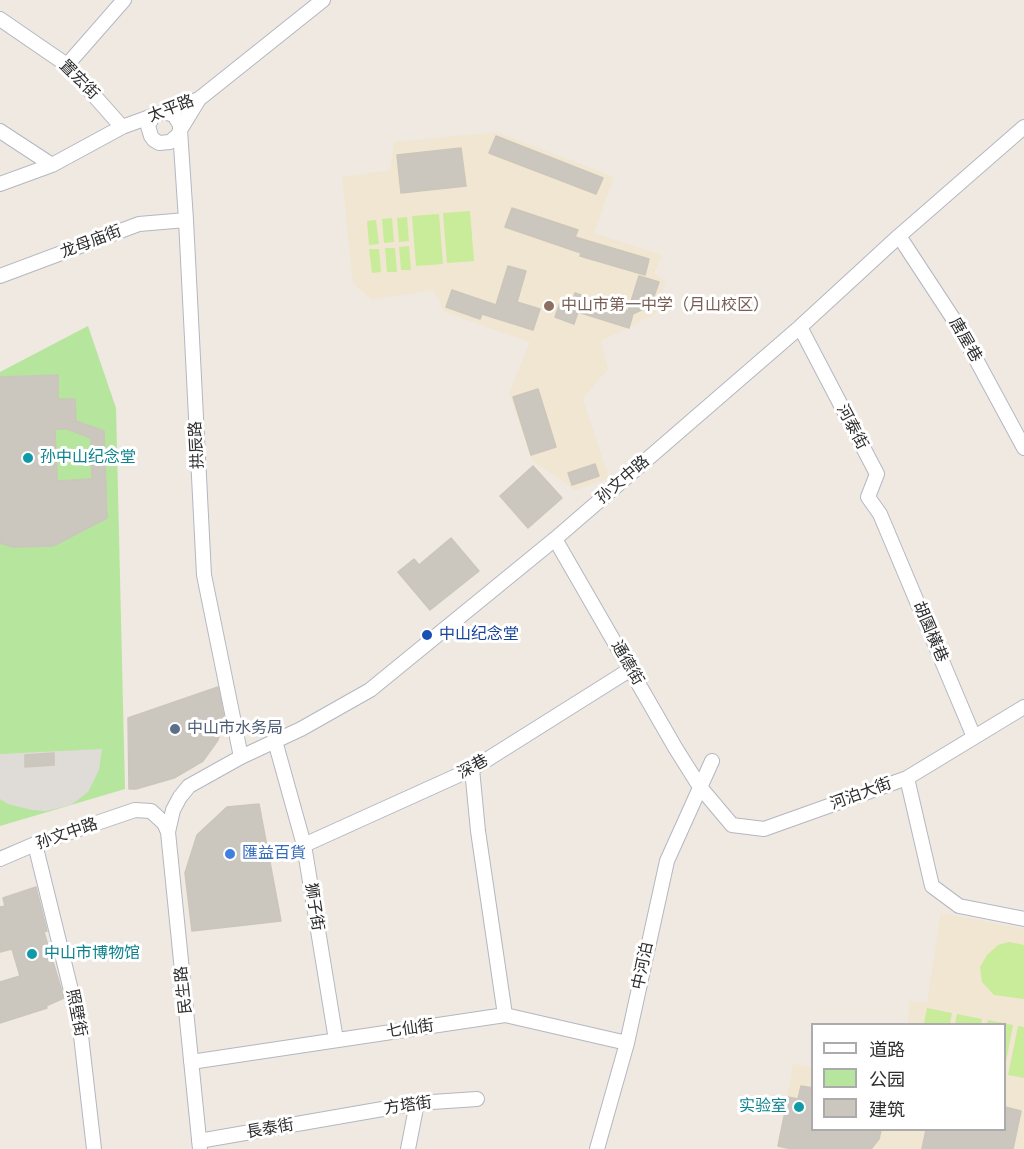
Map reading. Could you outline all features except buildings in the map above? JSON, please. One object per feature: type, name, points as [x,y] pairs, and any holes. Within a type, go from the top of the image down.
[{"type":"street","points":[[67,65],[124,0]]},
{"type":"street","name":"太平路","points":[[0,184],[52,165],[124,126],[199,99],[323,0]]},
{"type":"street","name":"置宏街","points":[[0,19],[67,65],[124,126]]},
{"type":"street","points":[[124,126],[151,136],[159,143],[170,142],[175,140],[199,99]]},
{"type":"street","points":[[151,136],[148,126],[158,114],[174,115],[178,119],[180,130]]},
{"type":"street","name":"孙文中路","points":[[168,832],[173,810],[189,786],[241,757],[301,729],[370,690],[555,539],[800,327],[899,236],[1024,127]]},
{"type":"street","name":"拱辰路","points":[[180,130],[204,575],[241,757]]},
{"type":"street","points":[[0,131],[52,165]]},
{"type":"street","points":[[170,142],[176,146],[182,157]]},
{"type":"street","name":"龙母庙街","points":[[0,276],[140,224],[186,220]]},
{"type":"street","name":"唐屋巷","points":[[899,236],[958,326],[1024,448]]},
{"type":"street","name":"河泰街","points":[[800,327],[877,474],[868,497],[880,513],[885,527]]},
{"type":"street","name":"胡園橫巷","points":[[885,527],[974,737]]},
{"type":"street","name":"通德街","points":[[555,539],[700,787]]},
{"type":"street","name":"深巷","points":[[304,846],[472,769],[631,669]]},
{"type":"street","name":"河泊大街","points":[[700,787],[732,825],[764,829],[907,778],[1024,707]]},
{"type":"street","name":"狮子街","points":[[275,741],[304,846],[336,1040]]},
{"type":"street","name":"中河泊","points":[[597,1149],[627,1043],[667,861],[712,761]]},
{"type":"street","points":[[472,769],[478,831],[505,1016]]},
{"type":"street","points":[[907,778],[932,886],[959,906],[1024,919]]},
{"type":"street","name":"孙文中路","points":[[0,859],[35,844],[135,810],[151,811],[164,823],[168,832]]},
{"type":"street","name":"民生路","points":[[168,832],[199,1145]]},
{"type":"street","name":"照壁街","points":[[35,844],[80,1026],[94,1149]]},
{"type":"street","name":"七仙街","points":[[191,1062],[505,1016],[627,1043]]},
{"type":"street","name":"方塔街","points":[[340,1117],[417,1103],[477,1099]]},
{"type":"street","points":[[408,1149],[417,1103]]},
{"type":"street","name":"長泰街","points":[[199,1145],[340,1117]]},
{"type":"shaded area","name":"中山市第一中学（月山校区）","points":[[496,132],[614,177],[594,233],[662,255],[654,273],[666,282],[655,314],[601,341],[608,369],[583,399],[609,478],[575,490],[532,460],[509,393],[530,342],[444,312],[434,290],[372,300],[353,283],[342,177],[390,170],[394,142]]},
{"type":"shaded area","points":[[102,749],[99,770],[88,792],[71,805],[46,811],[32,810],[8,804],[0,799],[0,754]]},
{"type":"shaded area","points":[[941,913],[1024,929],[1024,1149],[778,1149],[793,1064],[811,1067],[811,1131],[1006,1131],[1006,1023],[908,1023],[910,1001],[927,1003]]},
{"type":"green space","points":[[470,211],[474,261],[447,263],[443,213]]},
{"type":"green space","points":[[439,214],[443,264],[416,266],[412,216]]},
{"type":"green space","points":[[407,217],[409,241],[399,242],[397,218]]},
{"type":"green space","points":[[392,218],[394,242],[384,243],[382,219]]},
{"type":"green space","points":[[376,220],[379,244],[369,245],[367,221]]},
{"type":"green space","points":[[409,246],[411,270],[401,270],[399,247]]},
{"type":"green space","points":[[385,248],[395,248],[397,272],[387,272]]},
{"type":"green space","points":[[369,249],[379,249],[381,272],[372,273]]},
{"type":"green space","points":[[88,326],[116,408],[125,789],[0,826],[0,372]]},
{"type":"green space","points":[[1009,942],[1024,945],[1024,999],[994,995],[982,982],[980,967],[987,955],[998,945]]},
{"type":"green space","points":[[927,1008],[952,1013],[950,1023],[924,1023]]},
{"type":"green space","points":[[957,1014],[982,1019],[981,1023],[955,1023]]},
{"type":"green space","points":[[988,1020],[1003,1023],[987,1023]]},
{"type":"green space","points":[[1006,1024],[1013,1025],[1006,1062]]},
{"type":"green space","points":[[1018,1026],[1024,1027],[1024,1078],[1008,1075]]},
{"type":"place","name":"中山市第一中学（月山校区）","points":[[549,306]]},
{"type":"place","name":"孙中山纪念堂","points":[[28,458]]},
{"type":"place","name":"中山纪念堂","points":[[427,635]]},
{"type":"place","name":"中山市水务局","points":[[175,729]]},
{"type":"place","name":"匯益百貨","points":[[230,854]]},
{"type":"place","name":"中山市博物馆","points":[[32,954]]},
{"type":"place","name":"实验室","points":[[799,1107]]}]
